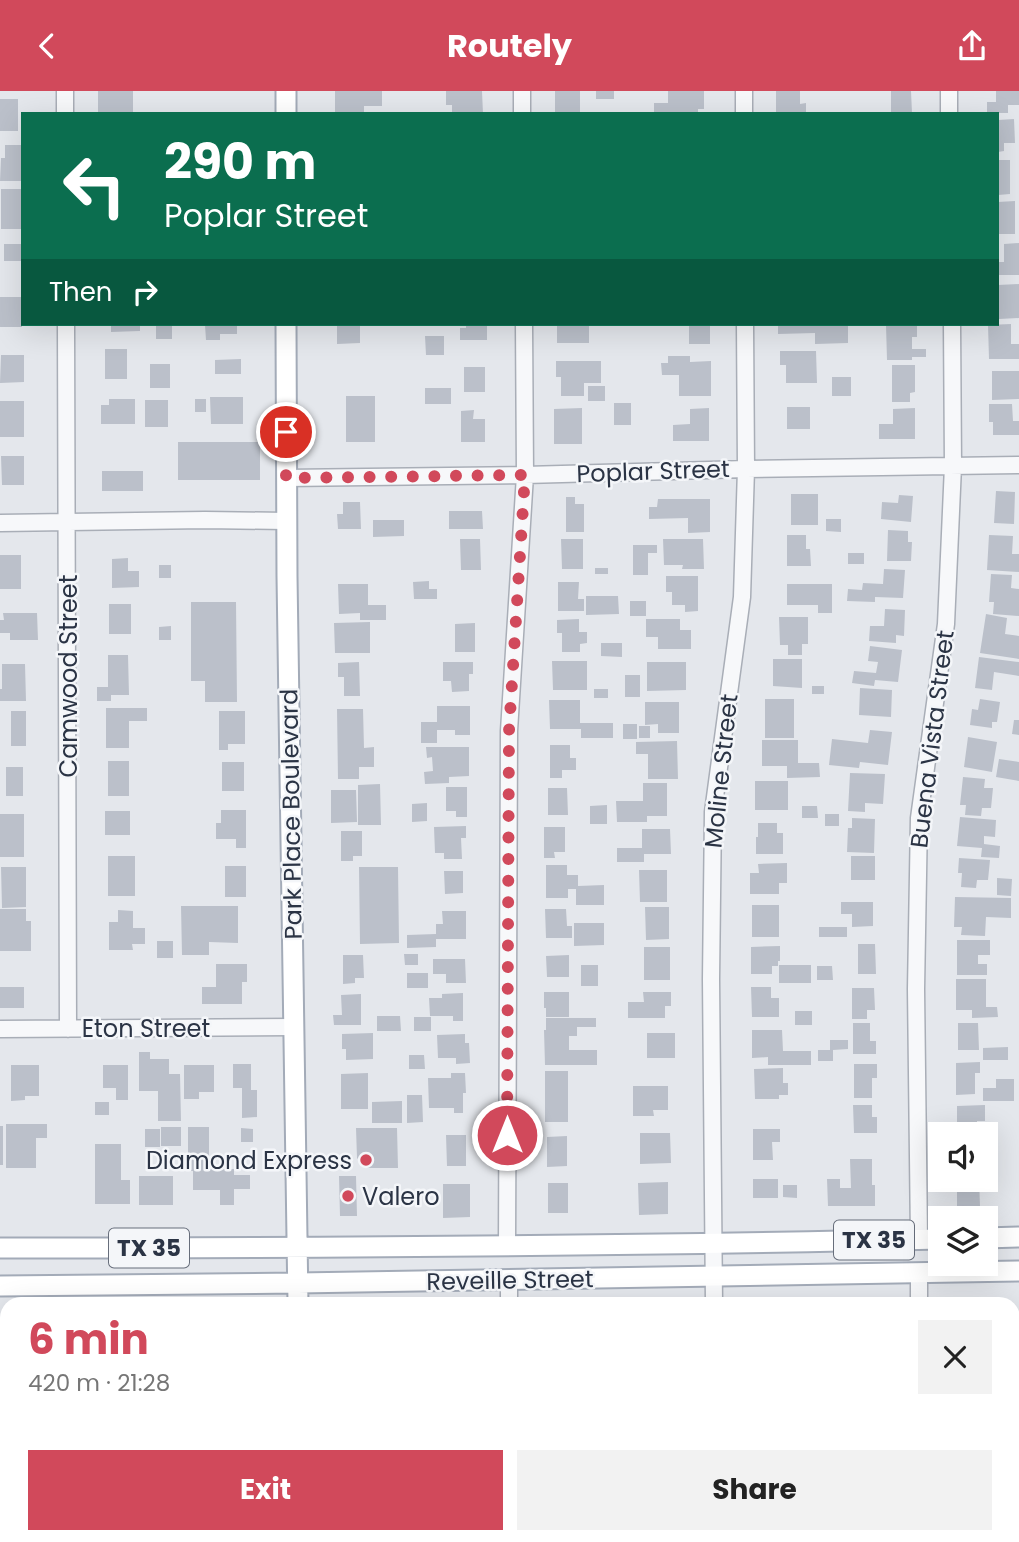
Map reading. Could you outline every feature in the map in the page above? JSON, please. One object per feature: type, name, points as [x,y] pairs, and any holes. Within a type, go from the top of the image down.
[{"type":"main road","points":[[286,91],[286,112]]},
{"type":"main road","name":"Park Place Boulevard","points":[[286,326],[286,521],[298,1297]]},
{"type":"main road","points":[[998,1238],[1019,1237]]},
{"type":"main road","name":"Reveille Street","points":[[0,1248],[714,1244],[928,1239]]},
{"type":"main road","name":"Reveille Street","points":[[0,1286],[1019,1271]]},
{"type":"street","points":[[65,91],[65,112]]},
{"type":"street","points":[[522,91],[522,112]]},
{"type":"street","points":[[744,91],[744,112]]},
{"type":"street","points":[[949,91],[949,112]]},
{"type":"street","name":"Camwood Street","points":[[66,326],[68,1029]]},
{"type":"street","points":[[507,1245],[509,731],[525,475],[524,326]]},
{"type":"street","name":"Moline Street","points":[[714,1297],[711,979],[713,812],[742,597],[746,469],[745,326]]},
{"type":"street","name":"Buena Vista Street","points":[[919,1239],[916,989],[919,818],[946,624],[953,466],[952,326]]},
{"type":"street","name":"Poplar Street","points":[[286,478],[1019,465]]},
{"type":"street","points":[[0,523],[286,521]]},
{"type":"street","name":"Eton Street","points":[[0,1029],[293,1027]]},
{"type":"street","points":[[919,1273],[919,1297]]},
{"type":"street","points":[[509,1280],[509,1297]]},
{"type":"building","points":[[98,91],[133,91],[133,112],[98,112]]},
{"type":"building","points":[[335,91],[382,91],[382,106],[364,106],[364,112],[335,112]]},
{"type":"building","points":[[446,91],[482,91],[483,112],[452,112],[452,105],[446,105]]},
{"type":"building","points":[[555,91],[580,91],[580,112],[555,112]]},
{"type":"building","points":[[596,91],[614,91],[614,99],[596,99]]},
{"type":"building","points":[[668,91],[704,91],[704,109],[698,109],[698,112],[654,112],[654,103],[668,103]]},
{"type":"building","points":[[776,91],[800,91],[800,104],[806,103],[806,112],[776,112]]},
{"type":"building","points":[[891,91],[911,91],[912,112],[891,112]]},
{"type":"building","points":[[996,91],[1019,91],[1019,105],[1008,105],[1008,113],[987,112],[987,102],[996,102]]},
{"type":"building","points":[[0,99],[18,99],[18,131],[0,131]]},
{"type":"building","points":[[1014,119],[1015,143],[1004,143],[1004,151],[999,152],[999,120]]},
{"type":"building","points":[[5,145],[21,145],[21,181],[0,181],[1,158],[5,158]]},
{"type":"building","points":[[999,160],[1010,160],[1010,194],[999,195]]},
{"type":"building","points":[[1,189],[21,189],[21,229],[1,229]]},
{"type":"building","points":[[1015,201],[1015,234],[999,234],[999,202]]},
{"type":"building","points":[[1019,243],[1019,275],[999,275],[999,262],[1004,262],[1004,244]]},
{"type":"building","points":[[4,244],[21,244],[21,261],[4,261]]},
{"type":"building","points":[[1019,284],[1019,318],[999,319],[999,285]]},
{"type":"building","points":[[0,297],[21,297],[22,327],[0,327]]},
{"type":"building","points":[[1011,324],[1011,344],[1019,344],[1019,359],[989,359],[988,326]]},
{"type":"building","points":[[111,326],[140,326],[140,331],[111,332]]},
{"type":"building","points":[[156,326],[172,326],[172,339],[156,339]]},
{"type":"building","points":[[205,326],[237,326],[237,334],[220,334],[220,340],[206,340]]},
{"type":"building","points":[[337,326],[360,326],[360,343],[337,344]]},
{"type":"building","points":[[487,326],[487,340],[460,340],[460,328]]},
{"type":"building","points":[[557,326],[589,326],[589,343],[557,343]]},
{"type":"building","points":[[689,326],[710,326],[710,344],[689,344]]},
{"type":"building","points":[[778,326],[848,326],[848,343],[815,344],[815,333],[778,334]]},
{"type":"building","points":[[886,326],[917,326],[917,337],[912,337],[912,349],[926,349],[926,357],[887,360]]},
{"type":"building","points":[[425,336],[444,336],[444,355],[426,355]]},
{"type":"building","points":[[105,349],[127,349],[127,379],[105,379]]},
{"type":"building","points":[[780,351],[816,351],[817,383],[786,383],[786,365],[780,365]]},
{"type":"building","points":[[1,355],[24,355],[24,382],[0,383]]},
{"type":"building","points":[[668,356],[690,356],[690,362],[711,361],[711,396],[679,396],[679,375],[662,375],[661,363],[668,363]]},
{"type":"building","points":[[241,359],[241,374],[215,374],[215,360]]},
{"type":"building","points":[[556,361],[601,361],[601,383],[584,383],[584,396],[561,396],[561,377],[556,377]]},
{"type":"building","points":[[150,364],[170,364],[170,388],[150,388]]},
{"type":"building","points":[[892,365],[915,365],[915,392],[910,393],[910,402],[892,402]]},
{"type":"building","points":[[464,367],[485,367],[485,392],[464,392]]},
{"type":"building","points":[[992,371],[1019,371],[1019,399],[992,400]]},
{"type":"building","points":[[832,377],[851,377],[851,396],[832,396]]},
{"type":"building","points":[[588,386],[605,386],[605,401],[588,401]]},
{"type":"building","points":[[425,388],[451,388],[451,404],[425,404]]},
{"type":"building","points":[[346,396],[375,396],[375,442],[346,442]]},
{"type":"building","points":[[210,397],[243,397],[243,424],[211,424]]},
{"type":"building","points":[[109,399],[135,399],[135,424],[101,424],[101,405],[109,405]]},
{"type":"building","points":[[195,399],[206,399],[206,412],[195,412]]},
{"type":"building","points":[[145,400],[168,400],[168,427],[145,427]]},
{"type":"building","points":[[0,401],[24,401],[24,437],[0,437]]},
{"type":"building","points":[[614,403],[631,403],[631,425],[614,425]]},
{"type":"building","points":[[989,404],[1012,404],[1013,421],[1019,421],[1019,435],[993,435],[993,422],[989,422]]},
{"type":"building","points":[[787,407],[810,407],[810,429],[787,429]]},
{"type":"building","points":[[582,408],[582,444],[554,444],[554,409]]},
{"type":"building","points":[[709,408],[709,441],[673,441],[673,425],[690,424],[690,409]]},
{"type":"building","points":[[915,408],[915,439],[879,439],[879,424],[893,424],[893,409]]},
{"type":"building","points":[[474,410],[473,419],[485,419],[485,442],[461,442],[461,411]]},
{"type":"building","points":[[178,442],[260,442],[260,480],[178,480]]},
{"type":"building","points":[[1,456],[24,456],[24,485],[2,485]]},
{"type":"building","points":[[102,471],[143,471],[143,491],[102,491]]},
{"type":"building","points":[[996,491],[1015,492],[1014,524],[994,523]]},
{"type":"building","points":[[791,494],[818,494],[818,525],[791,525]]},
{"type":"building","points":[[899,495],[913,496],[911,522],[881,519],[882,502],[898,503]]},
{"type":"building","points":[[566,497],[575,497],[575,504],[584,504],[584,532],[566,532]]},
{"type":"building","points":[[658,499],[710,499],[710,532],[688,533],[688,518],[649,519],[649,507],[657,507]]},
{"type":"building","points":[[343,502],[360,502],[361,529],[338,529],[337,514],[343,514]]},
{"type":"building","points":[[449,511],[482,511],[483,529],[449,529]]},
{"type":"building","points":[[826,519],[841,519],[841,532],[826,531]]},
{"type":"building","points":[[373,520],[404,520],[404,536],[373,537]]},
{"type":"building","points":[[888,530],[908,531],[908,542],[912,542],[911,561],[887,561]]},
{"type":"building","points":[[787,535],[806,535],[806,549],[810,549],[811,566],[787,566]]},
{"type":"building","points":[[989,535],[1013,536],[1012,554],[1019,554],[1019,572],[987,570]]},
{"type":"building","points":[[460,539],[480,539],[481,570],[461,570]]},
{"type":"building","points":[[561,539],[583,539],[583,569],[562,569]]},
{"type":"building","points":[[663,539],[703,539],[704,569],[682,569],[683,565],[664,565]]},
{"type":"building","points":[[633,545],[657,545],[657,553],[648,553],[648,575],[633,575]]},
{"type":"building","points":[[848,553],[864,553],[864,564],[848,564]]},
{"type":"building","points":[[0,555],[21,555],[21,589],[0,589]]},
{"type":"building","points":[[128,558],[128,571],[139,571],[139,587],[112,588],[112,559]]},
{"type":"building","points":[[159,565],[171,565],[171,578],[159,578]]},
{"type":"building","points":[[595,568],[608,568],[608,574],[595,574]]},
{"type":"building","points":[[884,569],[905,570],[903,598],[875,597],[875,602],[847,601],[848,589],[862,590],[863,583],[883,584]]},
{"type":"building","points":[[991,574],[1012,575],[1011,588],[1019,589],[1019,616],[993,614],[994,602],[989,602]]},
{"type":"building","points":[[666,576],[698,576],[698,611],[685,612],[685,605],[672,605],[672,592],[666,592]]},
{"type":"building","points":[[429,581],[429,589],[437,589],[437,599],[414,599],[413,582]]},
{"type":"building","points":[[558,582],[579,582],[578,599],[584,599],[584,611],[558,611]]},
{"type":"building","points":[[338,584],[368,584],[368,605],[386,605],[386,620],[360,620],[360,613],[339,614]]},
{"type":"building","points":[[787,584],[832,584],[832,613],[818,613],[818,605],[787,605]]},
{"type":"building","points":[[586,596],[618,596],[619,614],[586,615]]},
{"type":"building","points":[[630,601],[646,601],[646,616],[630,616]]},
{"type":"building","points":[[191,602],[236,602],[237,702],[205,702],[205,681],[191,681]]},
{"type":"building","points":[[109,604],[131,604],[131,634],[109,634]]},
{"type":"building","points":[[885,609],[905,610],[904,636],[896,635],[896,643],[869,641],[870,626],[884,626]]},
{"type":"building","points":[[3,613],[37,613],[38,640],[10,640],[10,633],[0,633]]},
{"type":"building","points":[[986,614],[1007,618],[1005,634],[1019,636],[1019,659],[980,653]]},
{"type":"building","points":[[779,617],[808,617],[808,644],[802,644],[802,655],[788,655],[788,645],[780,645]]},
{"type":"building","points":[[579,619],[579,632],[587,632],[587,643],[580,644],[580,652],[562,652],[562,633],[557,633],[557,620]]},
{"type":"building","points":[[646,619],[680,619],[680,630],[691,630],[691,649],[658,649],[658,637],[646,637]]},
{"type":"building","points":[[370,622],[370,653],[335,653],[334,623]]},
{"type":"building","points":[[475,623],[475,652],[455,652],[455,624]]},
{"type":"building","points":[[171,626],[171,640],[159,640],[159,627]]},
{"type":"building","points":[[601,643],[622,643],[622,657],[601,656]]},
{"type":"building","points":[[870,646],[902,650],[898,682],[875,680],[874,686],[852,683],[854,671],[876,673],[878,662],[868,661]]},
{"type":"building","points":[[108,655],[128,655],[129,695],[111,695],[111,701],[97,701],[97,687],[108,687]]},
{"type":"building","points":[[979,657],[1019,662],[1019,676],[994,672],[992,690],[975,688]]},
{"type":"building","points":[[773,659],[802,659],[802,688],[773,686]]},
{"type":"building","points":[[552,661],[587,661],[587,690],[553,690]]},
{"type":"building","points":[[359,662],[360,696],[344,696],[344,677],[338,677],[338,663]]},
{"type":"building","points":[[443,662],[473,662],[473,674],[469,674],[469,691],[452,692],[451,681],[443,681]]},
{"type":"building","points":[[647,662],[686,662],[686,690],[647,691]]},
{"type":"building","points":[[2,664],[25,664],[26,701],[0,701]]},
{"type":"building","points":[[625,675],[640,675],[640,697],[625,697]]},
{"type":"building","points":[[812,686],[824,686],[824,694],[812,694]]},
{"type":"building","points":[[860,688],[892,690],[891,717],[859,715]]},
{"type":"building","points":[[594,689],[608,689],[608,698],[594,698]]},
{"type":"building","points":[[765,699],[794,699],[794,738],[765,738]]},
{"type":"building","points":[[980,699],[1000,702],[997,722],[992,722],[992,728],[970,725],[972,709],[978,710]]},
{"type":"building","points":[[549,700],[580,700],[580,723],[613,723],[613,738],[581,738],[581,729],[550,729]]},
{"type":"building","points":[[645,702],[679,702],[679,733],[658,733],[658,724],[645,725]]},
{"type":"building","points":[[437,706],[470,706],[470,735],[455,735],[455,730],[437,730],[437,743],[421,743],[421,722],[437,722]]},
{"type":"building","points":[[106,708],[147,708],[147,721],[129,721],[129,748],[106,748]]},
{"type":"building","points":[[337,709],[363,709],[364,748],[374,747],[374,767],[359,767],[359,779],[338,779]]},
{"type":"building","points":[[11,711],[26,711],[26,746],[11,746]]},
{"type":"building","points":[[219,711],[245,711],[245,744],[228,744],[228,750],[219,750]]},
{"type":"building","points":[[1014,720],[1019,720],[1019,735],[1012,734]]},
{"type":"building","points":[[623,724],[637,724],[637,739],[623,739]]},
{"type":"building","points":[[639,726],[650,726],[650,738],[639,738]]},
{"type":"building","points":[[870,730],[892,732],[888,765],[860,762],[859,768],[829,765],[832,739],[868,743]]},
{"type":"building","points":[[968,737],[997,742],[992,772],[964,767]]},
{"type":"building","points":[[762,740],[798,740],[798,763],[819,763],[820,777],[787,778],[787,766],[762,766]]},
{"type":"building","points":[[677,741],[678,779],[648,779],[648,754],[636,754],[636,742]]},
{"type":"building","points":[[550,745],[570,745],[570,758],[576,758],[576,770],[562,770],[562,778],[550,778]]},
{"type":"building","points":[[426,747],[469,747],[469,776],[449,777],[449,783],[425,784],[424,772],[433,771],[432,757],[427,758]]},
{"type":"building","points":[[999,759],[1019,762],[1019,781],[996,777]]},
{"type":"building","points":[[108,761],[129,761],[129,796],[108,796]]},
{"type":"building","points":[[222,762],[244,762],[244,791],[222,791]]},
{"type":"building","points":[[6,767],[23,767],[23,796],[6,796]]},
{"type":"building","points":[[850,773],[885,774],[883,804],[865,803],[865,812],[848,811]]},
{"type":"building","points":[[963,777],[985,779],[984,788],[993,788],[991,808],[982,808],[981,816],[965,815],[966,805],[960,805]]},
{"type":"building","points":[[755,781],[788,781],[788,810],[755,810]]},
{"type":"building","points":[[643,783],[667,783],[667,816],[647,816],[647,822],[617,822],[616,801],[643,801]]},
{"type":"building","points":[[380,784],[381,825],[358,825],[358,785]]},
{"type":"building","points":[[446,787],[467,787],[467,817],[456,817],[456,811],[446,811]]},
{"type":"building","points":[[548,788],[567,788],[568,815],[548,815]]},
{"type":"building","points":[[331,790],[356,790],[357,822],[331,823]]},
{"type":"building","points":[[427,803],[427,821],[412,822],[412,804]]},
{"type":"building","points":[[607,805],[607,824],[590,824],[590,806]]},
{"type":"building","points":[[802,806],[817,806],[818,818],[802,818]]},
{"type":"building","points":[[221,810],[246,810],[246,848],[236,848],[236,839],[216,839],[216,823],[221,823]]},
{"type":"building","points":[[105,811],[130,811],[130,835],[105,835]]},
{"type":"building","points":[[0,814],[24,814],[24,857],[0,857]]},
{"type":"building","points":[[825,814],[839,814],[839,826],[825,826]]},
{"type":"building","points":[[960,817],[996,820],[995,837],[984,836],[984,844],[1000,846],[999,858],[981,857],[982,848],[957,846]]},
{"type":"building","points":[[852,818],[875,819],[874,853],[847,852],[848,828],[852,828]]},
{"type":"building","points":[[758,823],[777,823],[777,833],[783,833],[783,854],[756,854]]},
{"type":"building","points":[[466,826],[466,838],[461,838],[462,859],[444,859],[444,853],[435,853],[434,827]]},
{"type":"building","points":[[544,827],[565,827],[565,852],[554,852],[555,858],[544,858]]},
{"type":"building","points":[[642,829],[670,829],[671,854],[644,854],[644,862],[617,862],[617,848],[642,848]]},
{"type":"building","points":[[341,831],[362,831],[362,856],[353,856],[353,861],[341,861]]},
{"type":"building","points":[[108,856],[135,856],[135,896],[108,896]]},
{"type":"building","points":[[851,856],[875,856],[875,880],[851,880]]},
{"type":"building","points":[[959,858],[990,860],[988,880],[977,880],[976,888],[961,887]]},
{"type":"building","points":[[787,863],[787,883],[779,883],[779,894],[750,894],[750,873],[759,873],[758,864]]},
{"type":"building","points":[[546,865],[567,865],[567,875],[578,875],[578,886],[604,885],[604,905],[576,905],[576,889],[568,889],[568,898],[546,898]]},
{"type":"building","points":[[225,866],[246,866],[246,897],[225,897]]},
{"type":"building","points":[[1,867],[26,867],[26,907],[2,908]]},
{"type":"building","points":[[359,867],[398,867],[399,943],[360,944]]},
{"type":"building","points":[[639,870],[667,870],[667,902],[640,902]]},
{"type":"building","points":[[444,871],[463,871],[463,893],[445,894]]},
{"type":"building","points":[[997,878],[1012,879],[1011,896],[997,895]]},
{"type":"building","points":[[955,897],[1011,898],[1011,918],[986,917],[985,936],[961,935],[962,927],[954,927]]},
{"type":"building","points":[[841,902],[873,902],[873,926],[852,927],[852,914],[841,914]]},
{"type":"building","points":[[752,905],[779,905],[779,937],[752,937]]},
{"type":"building","points":[[181,906],[238,906],[238,943],[209,942],[209,955],[182,955]]},
{"type":"building","points":[[645,907],[669,907],[669,939],[646,940]]},
{"type":"building","points":[[0,909],[26,909],[26,921],[31,921],[31,951],[0,951]]},
{"type":"building","points":[[545,909],[566,909],[567,926],[572,926],[572,938],[546,938]]},
{"type":"building","points":[[118,910],[133,911],[133,928],[145,928],[145,944],[132,944],[133,950],[109,950],[109,922],[118,922]]},
{"type":"building","points":[[442,911],[466,911],[466,939],[436,939],[436,947],[407,948],[407,935],[436,934],[436,924],[443,924]]},
{"type":"building","points":[[574,923],[604,923],[604,945],[574,946]]},
{"type":"building","points":[[819,927],[847,927],[847,937],[819,937]]},
{"type":"building","points":[[957,940],[990,940],[990,955],[978,955],[978,964],[987,964],[987,975],[957,975]]},
{"type":"building","points":[[157,941],[173,941],[173,958],[157,958]]},
{"type":"building","points":[[858,944],[875,944],[876,974],[858,974]]},
{"type":"building","points":[[780,946],[780,961],[778,966],[772,966],[772,974],[751,974],[751,947]]},
{"type":"building","points":[[644,947],[670,947],[670,980],[644,980]]},
{"type":"building","points":[[404,954],[418,954],[418,965],[405,965]]},
{"type":"building","points":[[343,955],[363,955],[364,978],[355,978],[355,983],[343,984]]},
{"type":"building","points":[[569,955],[569,977],[547,977],[546,956]]},
{"type":"building","points":[[433,959],[465,959],[466,983],[446,983],[446,974],[433,974]]},
{"type":"building","points":[[216,964],[247,964],[247,982],[242,982],[242,1004],[202,1004],[202,987],[216,987]]},
{"type":"building","points":[[581,965],[598,965],[598,986],[581,986]]},
{"type":"building","points":[[779,965],[811,965],[811,983],[779,983]]},
{"type":"building","points":[[817,966],[832,966],[833,980],[817,980]]},
{"type":"building","points":[[407,973],[428,973],[428,988],[407,988]]},
{"type":"building","points":[[956,979],[986,979],[986,1007],[997,1007],[998,1017],[972,1018],[972,1010],[956,1010]]},
{"type":"building","points":[[0,987],[24,987],[24,1008],[0,1008]]},
{"type":"building","points":[[751,987],[771,987],[771,998],[779,998],[779,1017],[752,1017]]},
{"type":"building","points":[[852,988],[874,988],[875,1010],[867,1010],[867,1019],[852,1019]]},
{"type":"building","points":[[544,992],[569,992],[569,1017],[546,1017]]},
{"type":"building","points":[[643,992],[671,992],[671,1006],[665,1006],[665,1018],[628,1018],[628,1002],[644,1002]]},
{"type":"building","points":[[463,993],[463,1021],[453,1021],[453,1016],[430,1016],[429,998]]},
{"type":"building","points":[[361,994],[361,1025],[334,1025],[333,1015],[342,1015],[341,995]]},
{"type":"building","points":[[795,1011],[812,1011],[812,1025],[795,1025]]},
{"type":"building","points":[[377,1016],[400,1016],[401,1031],[377,1031]]},
{"type":"building","points":[[414,1017],[431,1017],[431,1031],[414,1031]]},
{"type":"building","points":[[546,1018],[596,1018],[596,1027],[577,1027],[577,1036],[569,1036],[569,1050],[597,1050],[597,1065],[545,1065]]},
{"type":"building","points":[[853,1023],[870,1023],[870,1041],[876,1041],[876,1054],[853,1054]]},
{"type":"building","points":[[958,1023],[978,1023],[979,1050],[958,1050]]},
{"type":"building","points":[[752,1030],[782,1030],[783,1051],[811,1051],[811,1065],[768,1065],[768,1057],[752,1058]]},
{"type":"building","points":[[373,1033],[373,1059],[346,1060],[346,1049],[342,1049],[342,1034]]},
{"type":"building","points":[[647,1033],[675,1033],[675,1058],[647,1058]]},
{"type":"building","points":[[465,1034],[465,1043],[469,1043],[470,1063],[456,1064],[456,1058],[438,1058],[437,1035]]},
{"type":"building","points":[[830,1040],[848,1040],[848,1049],[833,1050],[833,1061],[818,1061],[818,1050],[830,1050]]},
{"type":"building","points":[[1008,1047],[1008,1060],[983,1060],[983,1048]]},
{"type":"building","points":[[139,1052],[150,1052],[150,1059],[169,1059],[169,1074],[180,1074],[181,1121],[158,1121],[158,1091],[139,1091]]},
{"type":"building","points":[[409,1055],[424,1055],[425,1069],[409,1069]]},
{"type":"building","points":[[980,1062],[980,1073],[975,1073],[975,1094],[956,1095],[956,1063]]},
{"type":"building","points":[[233,1064],[251,1064],[251,1090],[257,1090],[257,1117],[242,1118],[242,1088],[233,1088]]},
{"type":"building","points":[[854,1064],[877,1064],[877,1078],[872,1078],[872,1098],[854,1098]]},
{"type":"building","points":[[11,1065],[39,1065],[39,1096],[25,1096],[25,1100],[11,1101]]},
{"type":"building","points":[[103,1065],[128,1065],[128,1100],[116,1100],[116,1088],[103,1088]]},
{"type":"building","points":[[184,1065],[214,1065],[214,1092],[199,1092],[199,1099],[184,1099]]},
{"type":"building","points":[[783,1068],[783,1083],[788,1083],[788,1095],[779,1095],[779,1099],[755,1099],[754,1069]]},
{"type":"building","points":[[545,1071],[568,1071],[568,1122],[545,1122]]},
{"type":"building","points":[[368,1073],[368,1109],[341,1109],[341,1074]]},
{"type":"building","points":[[451,1073],[465,1073],[463,1113],[454,1113],[454,1108],[429,1108],[428,1078],[451,1078]]},
{"type":"building","points":[[996,1079],[1014,1079],[1014,1101],[983,1101],[983,1088],[996,1088]]},
{"type":"building","points":[[633,1086],[668,1086],[668,1110],[653,1110],[654,1116],[633,1116]]},
{"type":"building","points":[[407,1095],[422,1095],[423,1122],[407,1123]]},
{"type":"building","points":[[402,1101],[402,1123],[372,1123],[372,1102]]},
{"type":"building","points":[[95,1102],[109,1102],[109,1115],[95,1115]]},
{"type":"building","points":[[853,1105],[872,1105],[872,1117],[877,1117],[877,1133],[854,1133]]},
{"type":"building","points":[[985,1105],[985,1121],[957,1122],[957,1106]]},
{"type":"building","points":[[6,1124],[47,1124],[47,1138],[36,1138],[36,1168],[6,1168]]},
{"type":"building","points":[[0,1126],[3,1126],[3,1165],[0,1165]]},
{"type":"building","points":[[161,1127],[181,1127],[181,1146],[161,1146]]},
{"type":"building","points":[[188,1127],[209,1127],[209,1169],[234,1169],[234,1175],[250,1175],[250,1189],[234,1189],[234,1205],[220,1205],[220,1190],[193,1190],[193,1171],[188,1171]]},
{"type":"building","points":[[241,1128],[253,1129],[253,1142],[241,1142]]},
{"type":"building","points":[[356,1128],[397,1128],[398,1168],[367,1168],[357,1158]]},
{"type":"building","points":[[145,1129],[160,1129],[160,1147],[145,1147]]},
{"type":"building","points":[[753,1129],[780,1129],[780,1142],[772,1142],[773,1160],[753,1160]]},
{"type":"building","points":[[640,1133],[670,1133],[671,1163],[640,1164]]},
{"type":"building","points":[[446,1135],[466,1135],[466,1166],[447,1166]]},
{"type":"building","points":[[567,1136],[567,1166],[547,1167],[547,1137]]},
{"type":"building","points":[[95,1144],[121,1144],[121,1180],[130,1180],[130,1204],[95,1204]]},
{"type":"building","points":[[850,1159],[872,1159],[875,1206],[828,1206],[827,1179],[840,1179],[840,1188],[851,1188]]},
{"type":"building","points":[[139,1176],[173,1176],[173,1205],[139,1205]]},
{"type":"building","name":"Valero","points":[[339,1176],[356,1176],[357,1216],[340,1216]]},
{"type":"building","points":[[753,1179],[778,1179],[778,1198],[753,1198]]},
{"type":"building","points":[[668,1182],[668,1214],[639,1215],[638,1183]]},
{"type":"building","points":[[548,1183],[568,1183],[568,1213],[548,1213]]},
{"type":"building","points":[[443,1184],[470,1184],[470,1217],[443,1218]]},
{"type":"building","points":[[783,1185],[797,1185],[797,1198],[783,1197]]},
{"type":"building","points":[[957,1192],[979,1192],[980,1206],[957,1206]]},
{"type":"place","name":"Diamond Express","points":[[366,1160]]},
{"type":"place","name":"Valero","points":[[348,1196]]},
{"type":"route","points":[[286,432],[286,478],[525,475],[509,731],[507,1135]]}]
